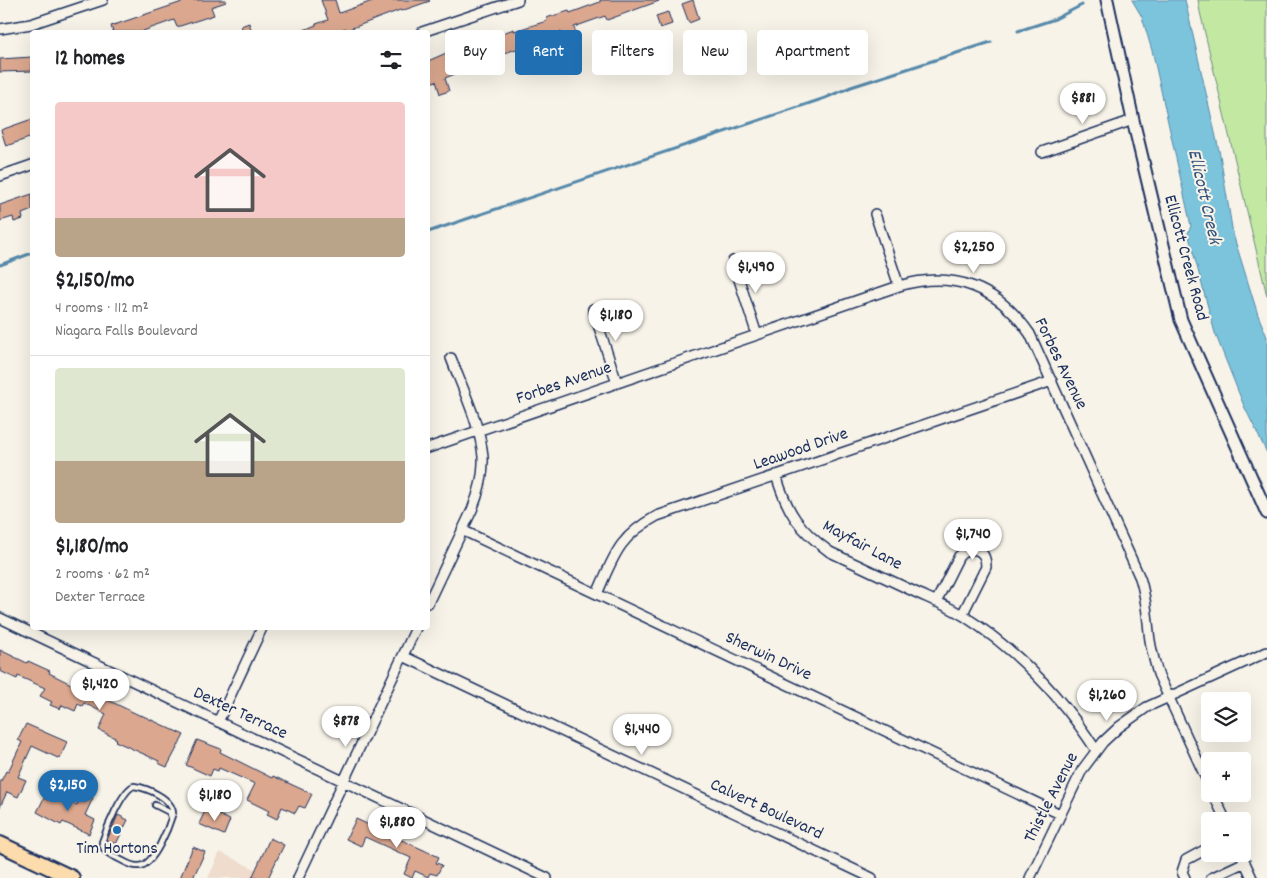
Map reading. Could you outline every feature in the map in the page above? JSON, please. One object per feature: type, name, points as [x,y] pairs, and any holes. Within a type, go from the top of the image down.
[{"type":"main road","points":[[0,844],[72,878]]},
{"type":"street","points":[[0,29],[31,24],[103,0]]},
{"type":"street","points":[[428,30],[518,0]]},
{"type":"street","name":"Ellicott Creek Road","points":[[1107,0],[1132,120],[1180,320],[1267,513]]},
{"type":"street","points":[[1042,152],[1132,120]]},
{"type":"street","points":[[0,176],[30,166]]},
{"type":"street","points":[[875,214],[898,286]]},
{"type":"street","points":[[732,261],[758,334]]},
{"type":"street","name":"Forbes Avenue","points":[[430,447],[898,286],[926,280],[941,280],[960,282],[988,293],[1006,306],[1022,322],[1030,334],[1052,381],[1140,578],[1148,609],[1152,654],[1158,674],[1201,768]]},
{"type":"street","points":[[593,309],[617,383]]},
{"type":"street","points":[[430,599],[478,494],[482,474],[482,446],[478,431],[451,358]]},
{"type":"street","name":"Leawood Drive","points":[[597,594],[614,555],[623,541],[644,523],[657,516],[1052,381]]},
{"type":"street","name":"Mayfair Lane","points":[[776,476],[790,512],[802,530],[815,542],[830,552],[962,615],[993,637],[1032,669],[1066,708],[1096,750]]},
{"type":"street","name":"Sherwin Drive","points":[[462,530],[1060,814]]},
{"type":"street","points":[[936,602],[959,556],[965,551],[977,550],[983,554],[986,567],[962,615]]},
{"type":"street","name":"Dexter Terrace","points":[[0,618],[547,878]]},
{"type":"street","points":[[218,722],[261,630]]},
{"type":"street","points":[[298,878],[415,630]]},
{"type":"street","name":"Thistle Avenue","points":[[1030,878],[1082,770],[1096,750],[1128,720],[1147,707],[1267,652]]},
{"type":"street","name":"Calvert Boulevard","points":[[403,656],[872,878]]},
{"type":"street","points":[[1185,878],[1182,872],[1186,860],[1201,852]]},
{"type":"street","points":[[1211,878],[1237,862]]},
{"type":"street","points":[[1245,862],[1252,878]]},
{"type":"lane","points":[[134,786],[168,800],[173,808],[172,818],[153,857],[145,865],[133,866],[106,852],[103,848],[104,836],[124,796],[134,786]]},
{"type":"lane","points":[[155,805],[169,812],[172,818]]},
{"type":"shaded area","points":[[220,852],[273,878],[208,878]]},
{"type":"green space","points":[[1198,0],[1267,0],[1267,296],[1200,12]]},
{"type":"water","name":"Ellicott Creek","points":[[1132,0],[1185,0],[1220,155],[1233,234],[1258,315],[1267,337],[1267,453],[1244,406],[1215,333],[1188,233],[1191,226],[1153,54],[1142,17]]},
{"type":"building","points":[[188,0],[226,0],[226,2],[211,7],[214,15],[177,27],[174,20],[146,30],[112,30],[111,26]]},
{"type":"building","points":[[321,0],[335,0],[339,13],[375,0],[430,1],[347,30],[346,28],[340,30],[304,30],[328,20]]},
{"type":"building","points":[[600,0],[659,0],[607,20],[605,16],[574,27],[575,30],[517,30],[547,21],[546,18],[569,11],[570,13],[600,2]]},
{"type":"building","points":[[693,0],[699,19],[689,23],[682,4]]},
{"type":"building","points":[[668,12],[672,24],[660,28],[656,16]]},
{"type":"building","points":[[249,23],[251,30],[242,30],[241,26]]},
{"type":"building","points":[[514,29],[515,49],[505,53],[505,32]]},
{"type":"building","points":[[445,54],[445,75],[452,75],[445,78],[449,91],[440,94],[436,81],[430,83],[430,60]]},
{"type":"building","points":[[30,57],[30,71],[0,72],[0,59]]},
{"type":"building","points":[[30,120],[30,138],[6,146],[1,130]]},
{"type":"building","points":[[30,195],[30,211],[22,214],[23,219],[14,222],[13,217],[0,221],[0,205]]},
{"type":"building","points":[[0,650],[27,663],[28,661],[50,671],[49,673],[75,686],[77,682],[90,689],[89,691],[184,735],[167,767],[158,763],[159,761],[115,741],[117,739],[99,730],[106,714],[84,703],[82,706],[78,704],[75,711],[62,705],[60,709],[50,705],[52,702],[40,696],[45,688],[18,676],[17,679],[0,671]]},
{"type":"building","points":[[26,724],[67,742],[60,759],[32,746],[18,777],[26,780],[18,797],[7,792],[0,807],[0,783],[6,771],[8,772],[22,742],[18,740]]},
{"type":"building","points":[[197,740],[221,749],[220,752],[272,778],[273,776],[312,794],[305,808],[299,806],[295,813],[282,807],[277,819],[267,814],[269,811],[247,800],[255,784],[219,768],[218,771],[213,769],[210,776],[186,765]]},
{"type":"building","points":[[52,793],[77,805],[82,793],[93,798],[85,815],[95,820],[89,834],[63,822],[61,825],[37,812],[44,798],[48,800]]},
{"type":"building","points":[[206,809],[230,820],[224,835],[199,824]]},
{"type":"building","name":"Tim Hortons","points":[[118,815],[128,820],[116,844],[107,840]]},
{"type":"building","points":[[356,819],[439,857],[436,863],[442,865],[437,875],[430,873],[428,877],[415,871],[412,878],[404,874],[411,858],[365,837],[361,846],[346,839]]},
{"type":"building","points":[[270,838],[284,845],[268,878],[252,878]]},
{"type":"building","points":[[193,847],[205,852],[193,878],[180,878]]},
{"type":"waterway","points":[[1018,31],[1055,19],[1082,5]]},
{"type":"waterway","points":[[430,231],[825,98],[851,87],[991,42]]},
{"type":"waterway","points":[[0,265],[30,254]]},
{"type":"place","name":"Tim Hortons","points":[[117,830]]}]
